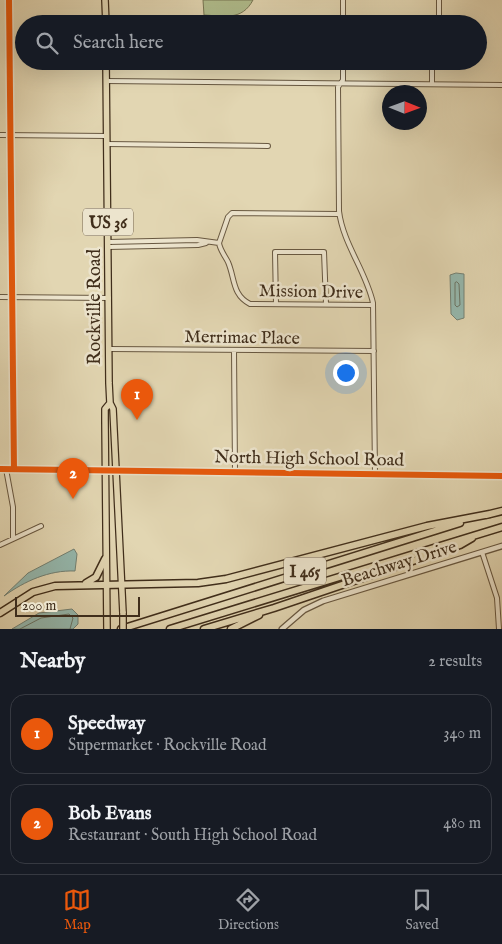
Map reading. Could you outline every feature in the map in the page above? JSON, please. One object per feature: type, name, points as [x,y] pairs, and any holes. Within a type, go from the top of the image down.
[{"type":"highway","name":"I 465","points":[[122,629],[502,511]]},
{"type":"highway","points":[[0,613],[22,598],[44,588],[198,583],[226,579],[427,526],[490,514]]},
{"type":"highway","name":"I 465","points":[[170,629],[502,527]]},
{"type":"highway","points":[[204,629],[274,608],[460,545],[480,533]]},
{"type":"highway","points":[[80,586],[96,578],[105,559]]},
{"type":"highway","points":[[231,629],[274,608]]},
{"type":"main road","points":[[105,0],[106,15]]},
{"type":"main road","name":"Rockville Road","points":[[106,70],[110,403],[113,409],[123,613],[122,629]]},
{"type":"main road","name":"Rockville Road","points":[[106,629],[105,409],[110,403]]},
{"type":"street","points":[[9,0],[14,469]]},
{"type":"street","points":[[343,0],[343,15]]},
{"type":"street","points":[[439,0],[439,15]]},
{"type":"street","points":[[343,70],[343,80],[338,87],[339,214],[344,231],[368,285],[373,305],[375,474]]},
{"type":"street","points":[[432,70],[432,84]]},
{"type":"street","points":[[106,81],[502,85]]},
{"type":"street","points":[[0,135],[107,136]]},
{"type":"street","points":[[107,144],[268,146]]},
{"type":"street","points":[[108,244],[198,240],[206,243],[219,243],[228,217],[232,213],[339,214]]},
{"type":"street","name":"Mission Drive","points":[[219,243],[240,297],[250,304],[373,305]]},
{"type":"street","points":[[276,304],[275,252],[324,252],[326,304]]},
{"type":"street","points":[[0,297],[109,298]]},
{"type":"street","name":"Merrimac Place","points":[[109,349],[374,351]]},
{"type":"street","points":[[234,350],[235,472]]},
{"type":"street","points":[[3,469],[13,507],[13,538]]},
{"type":"street","name":"North High School Road","points":[[3,469],[502,476]]},
{"type":"street","points":[[0,544],[42,526]]},
{"type":"street","name":"Beachway Drive","points":[[282,629],[304,610],[323,601],[502,546]]},
{"type":"street","points":[[482,552],[497,598],[499,629]]},
{"type":"green space","points":[[203,0],[253,0],[249,7],[235,15],[204,15]]},
{"type":"water","points":[[456,273],[464,274],[464,318],[457,320],[451,314],[450,275]]},
{"type":"water","points":[[74,549],[77,554],[75,571],[56,572],[38,578],[4,596],[28,573]]},
{"type":"water","points":[[72,609],[78,615],[78,624],[73,629],[12,629],[39,613]]},
{"type":"cycle path","points":[[9,0],[14,469]]},
{"type":"cycle path","points":[[0,469],[502,476]]},
{"type":"place","name":"Speedway","points":[[137,420]]},
{"type":"place","name":"Bob Evans","points":[[73,499]]}]
